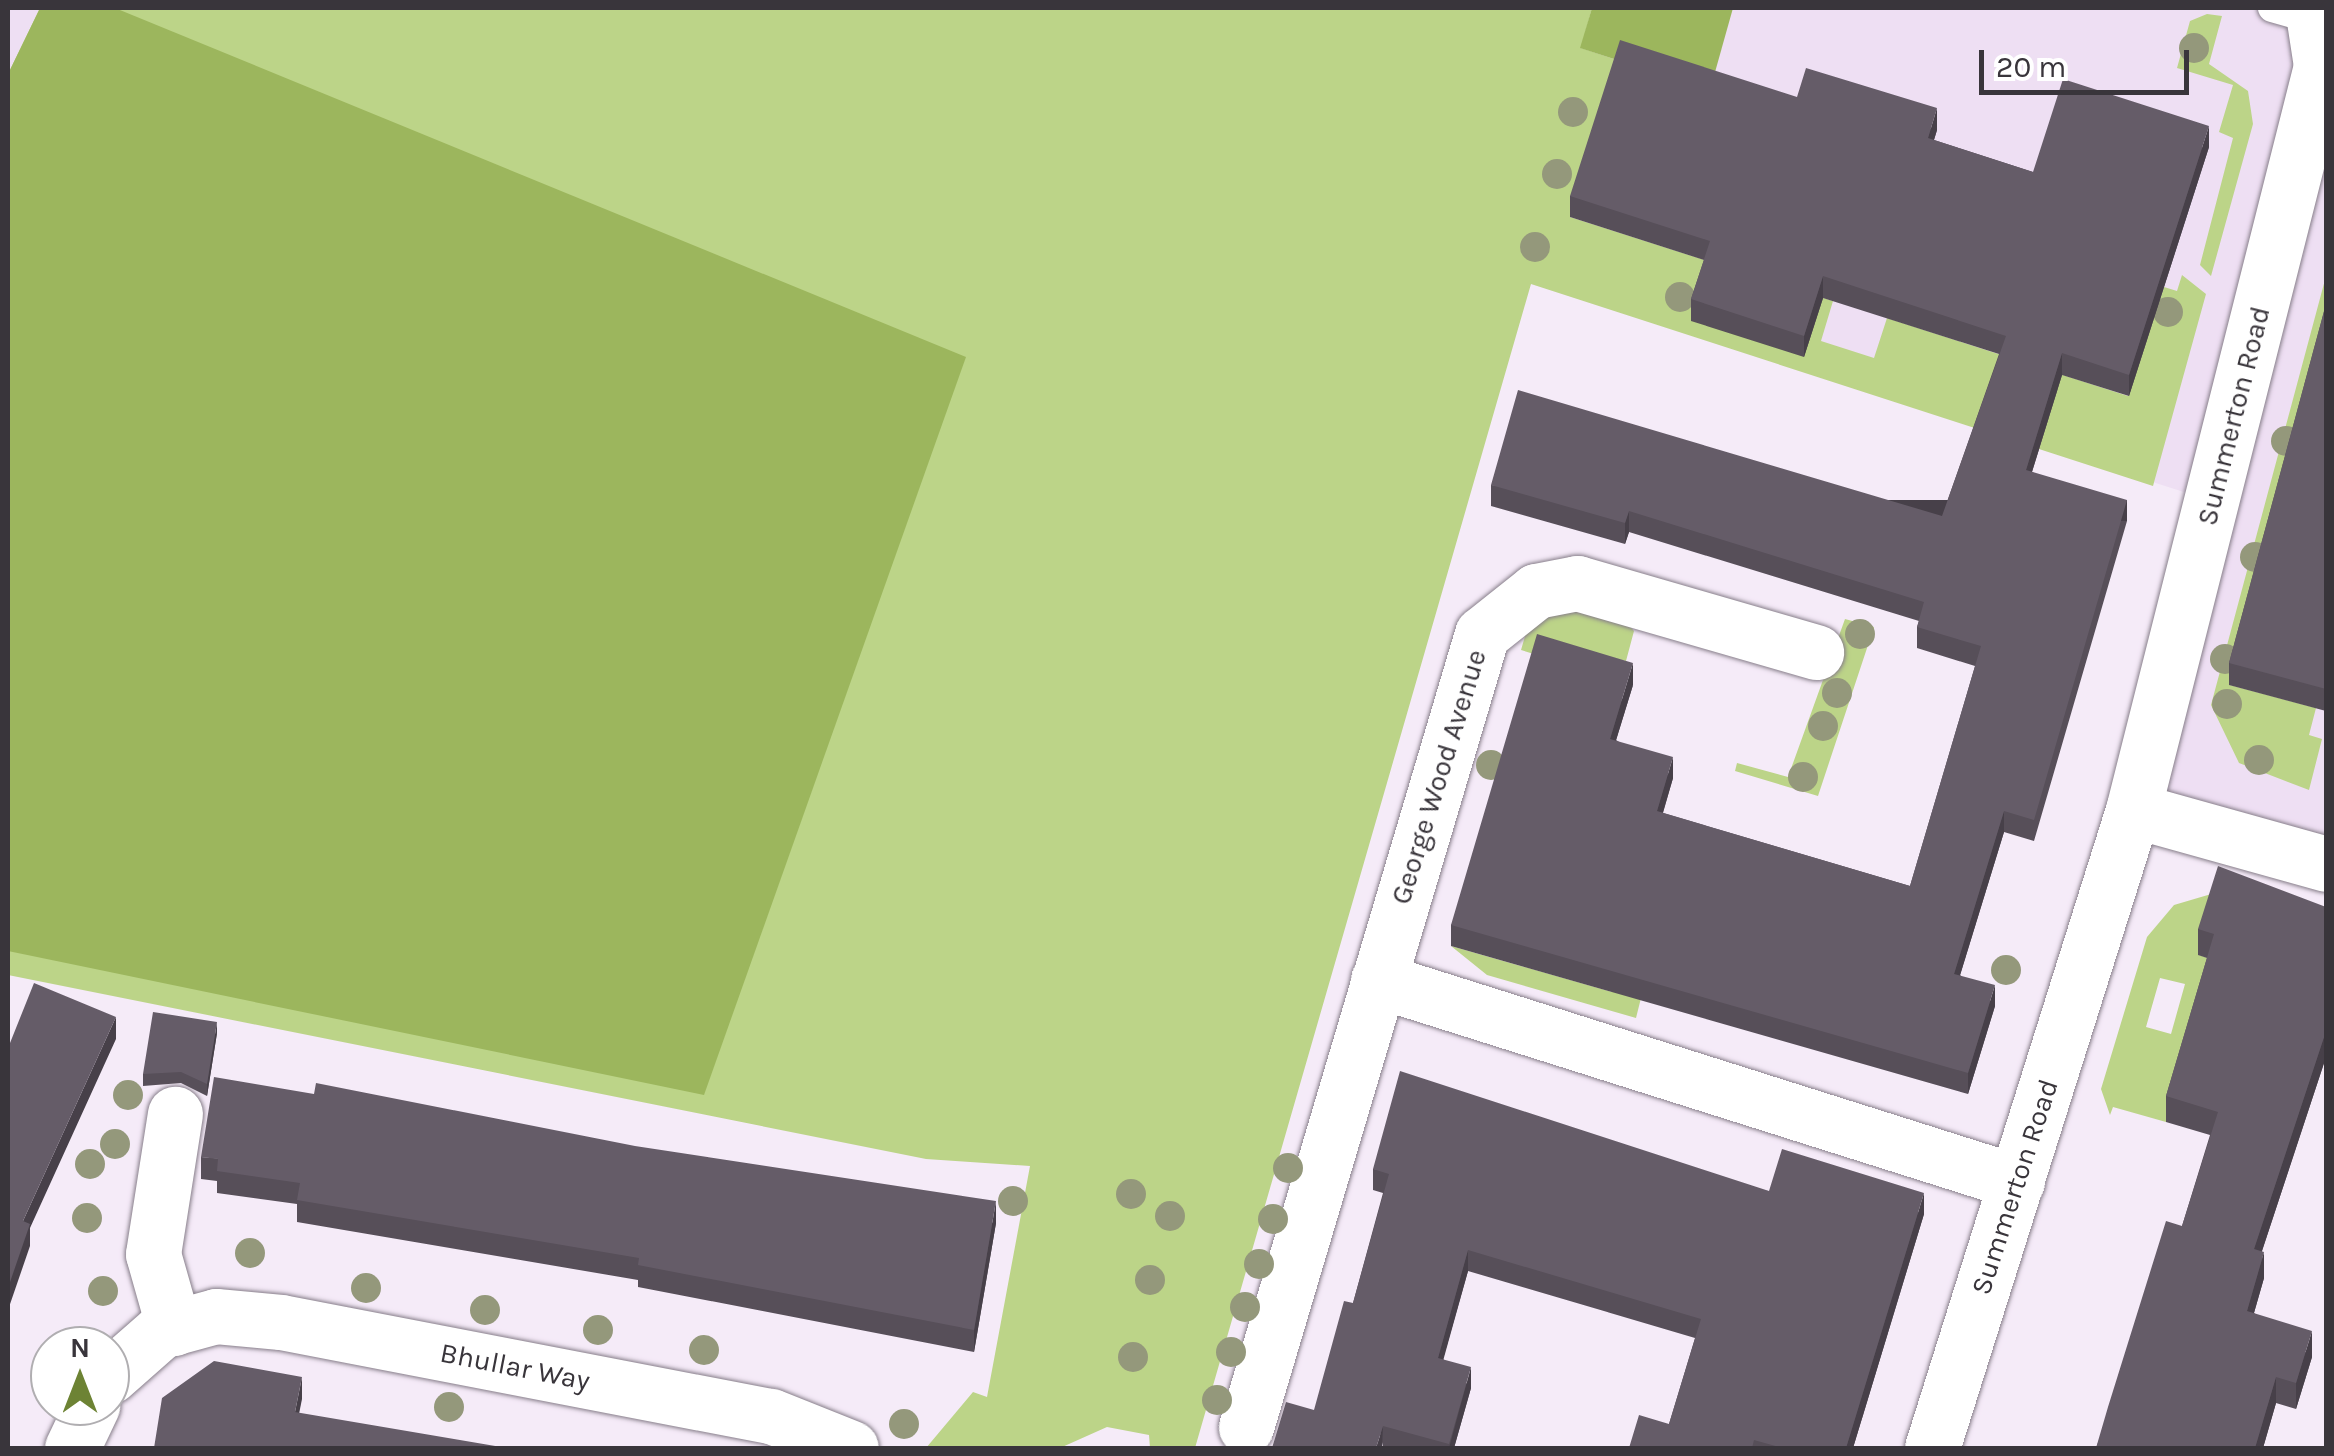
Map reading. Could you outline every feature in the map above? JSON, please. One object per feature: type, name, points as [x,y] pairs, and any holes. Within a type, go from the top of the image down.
[{"type":"street","name":"Summerton Road","points":[[1932,1448],[2133,810],[2321,66],[2293,14]]},
{"type":"street","name":"George Wood Avenue","points":[[1246,1427],[1378,980],[1491,622],[1536,591],[1577,582],[1816,652]]},
{"type":"street","points":[[2133,810],[2326,864]]},
{"type":"street","points":[[1378,980],[2016,1182]]},
{"type":"street","points":[[174,1328],[153,1254],[175,1114]]},
{"type":"street","name":"Bhullar Way","points":[[130,1361],[174,1328],[216,1316],[281,1322],[771,1416],[850,1448]]},
{"type":"shaded area","points":[[8,8],[40,8],[8,74]]},
{"type":"shaded area","points":[[1592,8],[2326,8],[2326,864],[2133,810],[2212,501],[1516,279]]},
{"type":"green space","points":[[40,8],[1592,8],[1581,48],[1620,61],[1570,217],[1833,301],[1821,341],[1874,358],[1887,318],[2128,396],[2164,287],[2177,291],[2182,275],[2206,294],[2153,486],[1531,284],[1195,1448],[1150,1448],[1149,1435],[1107,1427],[1060,1448],[926,1448],[973,1392],[987,1397],[1030,1166],[926,1159],[8,975],[8,74]]},
{"type":"green space","points":[[40,8],[115,8],[966,357],[704,1095],[8,951],[8,74]]},
{"type":"green space","points":[[1592,8],[1733,8],[1710,90],[1580,48]]},
{"type":"green space","points":[[2207,14],[2222,16],[2209,64],[2248,91],[2253,124],[2211,276],[2200,265],[2233,138],[2219,132],[2233,85],[2177,68],[2190,21]]},
{"type":"green space","points":[[2326,276],[2326,327],[2230,685],[2316,708],[2309,735],[2322,739],[2309,790],[2239,763],[2211,705]]},
{"type":"green space","points":[[1561,605],[1627,623],[1634,631],[1626,661],[1542,642],[1537,655],[1521,650],[1528,626]]},
{"type":"green space","points":[[1845,619],[1874,627],[1818,796],[1735,771],[1737,763],[1788,777]]},
{"type":"green space","points":[[2218,892],[2199,955],[2214,960],[2166,1122],[2113,1107],[2110,1115],[2101,1089],[2147,937],[2174,905]],"holes":[[[2160,978],[2185,984],[2171,1034],[2146,1027]]]},
{"type":"green space","points":[[1451,946],[1612,992],[1646,978],[1636,1018],[1487,975]]},
{"type":"building","points":[[1620,40],[1797,97],[1806,68],[1937,108],[1928,138],[2033,172],[2063,79],[2209,126],[2129,375],[2062,353],[2026,470],[2127,500],[2034,820],[2004,811],[1954,974],[1995,985],[1968,1073],[1451,925],[1537,634],[1633,663],[1610,739],[1673,757],[1657,811],[1910,886],[1981,646],[1917,627],[1924,602],[1629,511],[1625,523],[1491,485],[1518,390],[1942,516],[2006,336],[1823,276],[1804,336],[1691,299],[1710,241],[1570,196]]},
{"type":"building","points":[[2326,304],[2326,689],[2229,663]]},
{"type":"building","points":[[2218,866],[2326,907],[2326,1031],[2254,1249],[2264,1252],[2247,1311],[2312,1331],[2296,1383],[2276,1377],[2255,1448],[2096,1448],[2166,1221],[2182,1226],[2218,1112],[2166,1096],[2214,934],[2198,929]]},
{"type":"building","points":[[34,983],[116,1017],[23,1221],[30,1224],[8,1288],[8,1048]]},
{"type":"building","points":[[153,1012],[217,1022],[207,1084],[181,1072],[143,1074]]},
{"type":"building","points":[[1400,1071],[1769,1191],[1782,1149],[1924,1193],[1846,1448],[1783,1448],[1754,1440],[1752,1448],[1629,1448],[1639,1415],[1669,1424],[1701,1319],[1468,1250],[1438,1358],[1471,1367],[1449,1444],[1383,1426],[1376,1448],[1272,1448],[1286,1402],[1314,1410],[1344,1301],[1353,1303],[1389,1174],[1373,1169]]},
{"type":"building","points":[[214,1077],[314,1094],[316,1083],[635,1146],[996,1201],[974,1330],[638,1265],[639,1258],[297,1200],[300,1183],[217,1171],[218,1159],[201,1157]]},
{"type":"building","points":[[214,1361],[302,1377],[295,1412],[507,1448],[154,1448],[162,1398]]}]
